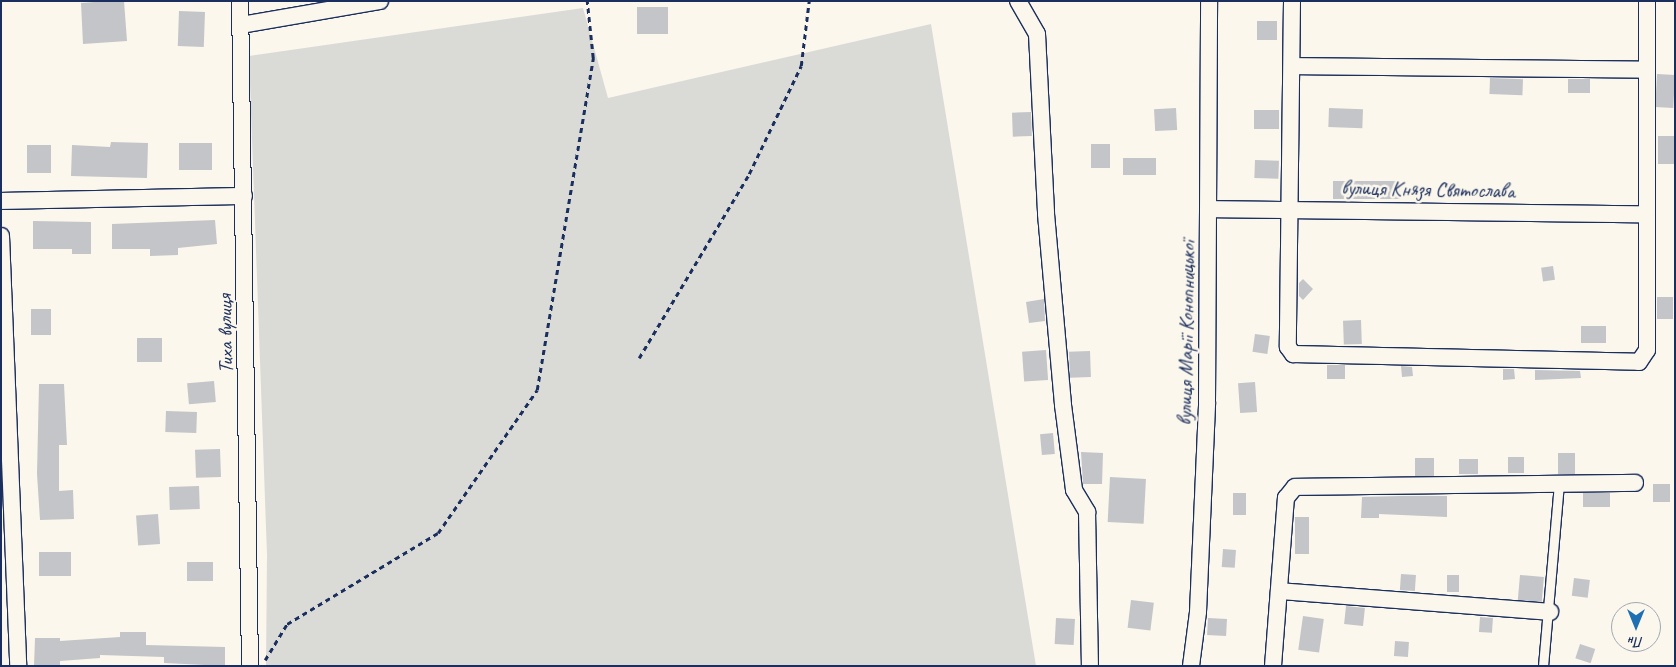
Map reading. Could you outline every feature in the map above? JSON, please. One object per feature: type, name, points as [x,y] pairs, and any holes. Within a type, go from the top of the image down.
[{"type":"street","name":"Тиха вулиця","points":[[240,1],[250,666]]},
{"type":"street","points":[[241,25],[380,1]]},
{"type":"street","points":[[1018,1],[1037,34],[1046,214],[1063,405],[1074,490],[1087,512],[1090,666]]},
{"type":"street","name":"вулиця Марії Конопницької","points":[[1191,666],[1198,612],[1206,432],[1209,1]]},
{"type":"street","points":[[1292,1],[1288,347],[1293,354],[1639,362],[1647,350],[1646,1]]},
{"type":"street","points":[[1292,66],[1646,70]]},
{"type":"street","points":[[1,201],[244,196]]},
{"type":"street","name":"вулиця Князя Святослава","points":[[1209,209],[1290,208],[1646,214]]},
{"type":"street","points":[[1,236],[18,666]]},
{"type":"street","points":[[1273,666],[1286,498],[1295,487],[1635,483]]},
{"type":"street","points":[[1279,591],[1550,612]]},
{"type":"lane","points":[[1543,666],[1550,612],[1559,484]]},
{"type":"path","points":[[261,666],[287,624],[438,533],[537,390],[593,58],[587,1]]},
{"type":"path","points":[[639,358],[749,174],[801,66],[809,1]]},
{"type":"shaded area","points":[[583,8],[608,98],[931,24],[1036,666],[266,666],[267,555],[249,56]]},
{"type":"building","points":[[124,1],[127,41],[83,44],[81,3]]},
{"type":"building","points":[[637,7],[668,7],[668,34],[637,34]]},
{"type":"building","points":[[179,11],[205,12],[204,47],[178,46]]},
{"type":"building","points":[[1257,21],[1277,21],[1277,40],[1257,40]]},
{"type":"building","points":[[1657,74],[1675,75],[1673,108],[1655,107]]},
{"type":"building","points":[[1490,78],[1523,79],[1522,95],[1489,94]]},
{"type":"building","points":[[1568,79],[1590,79],[1590,93],[1568,93]]},
{"type":"building","points":[[1176,108],[1177,130],[1155,131],[1154,109]]},
{"type":"building","points":[[1329,108],[1363,109],[1362,128],[1328,127]]},
{"type":"building","points":[[1254,110],[1279,110],[1279,129],[1254,129]]},
{"type":"building","points":[[1031,112],[1032,136],[1013,137],[1012,113]]},
{"type":"building","points":[[1658,136],[1675,136],[1675,164],[1658,164]]},
{"type":"building","points":[[111,142],[148,143],[147,178],[71,176],[72,145],[110,147]]},
{"type":"building","points":[[179,143],[212,143],[212,170],[179,170]]},
{"type":"building","points":[[1091,144],[1110,144],[1110,168],[1091,168]]},
{"type":"building","points":[[27,145],[51,145],[51,173],[27,173]]},
{"type":"building","points":[[1123,158],[1156,158],[1156,175],[1123,175]]},
{"type":"building","points":[[1255,160],[1279,161],[1278,179],[1254,178]]},
{"type":"building","points":[[1333,181],[1400,181],[1400,199],[1333,199]]},
{"type":"building","points":[[215,220],[217,244],[178,248],[178,255],[150,256],[150,249],[112,249],[112,224]]},
{"type":"building","points":[[33,221],[91,222],[91,254],[72,254],[72,249],[33,249]]},
{"type":"building","points":[[1553,266],[1555,280],[1543,282],[1541,268]]},
{"type":"building","points":[[1303,279],[1313,289],[1303,300],[1299,296],[1299,283]]},
{"type":"building","points":[[1657,297],[1673,297],[1673,319],[1657,319]]},
{"type":"building","points":[[1044,299],[1045,321],[1029,323],[1026,302]]},
{"type":"building","points":[[31,309],[51,309],[51,335],[31,335]]},
{"type":"building","points":[[1361,320],[1362,344],[1344,345],[1343,321]]},
{"type":"building","points":[[1581,326],[1606,326],[1606,343],[1581,343]]},
{"type":"building","points":[[1255,334],[1270,336],[1267,354],[1252,352]]},
{"type":"building","points":[[137,338],[162,338],[162,362],[137,362]]},
{"type":"building","points":[[1046,350],[1048,380],[1024,382],[1022,352]]},
{"type":"building","points":[[1090,351],[1091,377],[1070,378],[1069,352]]},
{"type":"building","points":[[1327,365],[1345,365],[1345,379],[1327,379]]},
{"type":"building","points":[[1401,366],[1412,367],[1413,376],[1402,377]]},
{"type":"building","points":[[1503,369],[1514,369],[1515,379],[1503,380]]},
{"type":"building","points":[[1535,370],[1580,371],[1581,378],[1535,380]]},
{"type":"building","points":[[214,381],[216,402],[189,404],[187,383]]},
{"type":"building","points":[[1255,382],[1257,412],[1240,413],[1238,383]]},
{"type":"building","points":[[39,384],[64,384],[67,445],[59,445],[59,491],[73,490],[74,519],[40,520],[37,474]]},
{"type":"building","points":[[166,411],[197,412],[196,433],[165,432]]},
{"type":"building","points":[[1053,433],[1055,454],[1042,455],[1040,434]]},
{"type":"building","points":[[220,449],[221,477],[196,478],[195,450]]},
{"type":"building","points":[[1081,452],[1103,453],[1102,484],[1083,484]]},
{"type":"building","points":[[1558,453],[1575,453],[1575,474],[1558,474]]},
{"type":"building","points":[[1508,457],[1524,457],[1524,473],[1508,473]]},
{"type":"building","points":[[1415,458],[1434,458],[1434,476],[1415,476]]},
{"type":"building","points":[[1459,459],[1478,459],[1478,474],[1459,474]]},
{"type":"building","points":[[1110,477],[1146,479],[1144,524],[1108,522]]},
{"type":"building","points":[[1653,484],[1670,484],[1670,502],[1653,502]]},
{"type":"building","points":[[199,486],[200,509],[170,510],[169,487]]},
{"type":"building","points":[[1233,493],[1246,493],[1246,515],[1233,515]]},
{"type":"building","points":[[1583,493],[1610,493],[1610,507],[1583,507]]},
{"type":"building","points":[[1447,496],[1447,517],[1379,514],[1379,518],[1361,518],[1362,497]]},
{"type":"building","points":[[158,514],[160,544],[138,545],[136,516]]},
{"type":"building","points":[[1295,517],[1309,517],[1309,554],[1295,554]]},
{"type":"building","points":[[1223,549],[1236,550],[1235,568],[1222,567]]},
{"type":"building","points":[[39,552],[71,552],[71,576],[39,576]]},
{"type":"building","points":[[187,562],[213,562],[213,581],[187,581]]},
{"type":"building","points":[[1401,574],[1416,575],[1415,591],[1400,590]]},
{"type":"building","points":[[1447,575],[1459,575],[1459,592],[1447,592]]},
{"type":"building","points":[[1520,575],[1544,577],[1542,602],[1518,600]]},
{"type":"building","points":[[1574,578],[1590,580],[1588,598],[1572,596]]},
{"type":"building","points":[[1131,600],[1154,603],[1150,631],[1128,628]]},
{"type":"building","points":[[1346,606],[1365,608],[1363,626],[1344,624]]},
{"type":"building","points":[[1303,616],[1324,619],[1319,653],[1298,650]]},
{"type":"building","points":[[1480,617],[1493,618],[1492,633],[1479,632]]},
{"type":"building","points":[[1056,618],[1075,619],[1074,645],[1055,644]]},
{"type":"building","points":[[1208,618],[1227,619],[1226,636],[1207,635]]},
{"type":"building","points":[[120,632],[146,632],[146,645],[225,647],[225,666],[164,663],[164,657],[100,655],[100,658],[60,661],[60,666],[34,666],[35,638],[60,638],[60,641],[120,637]]},
{"type":"building","points":[[1395,641],[1409,642],[1408,657],[1394,656]]},
{"type":"building","points":[[1580,644],[1595,649],[1591,663],[1575,658]]}]
